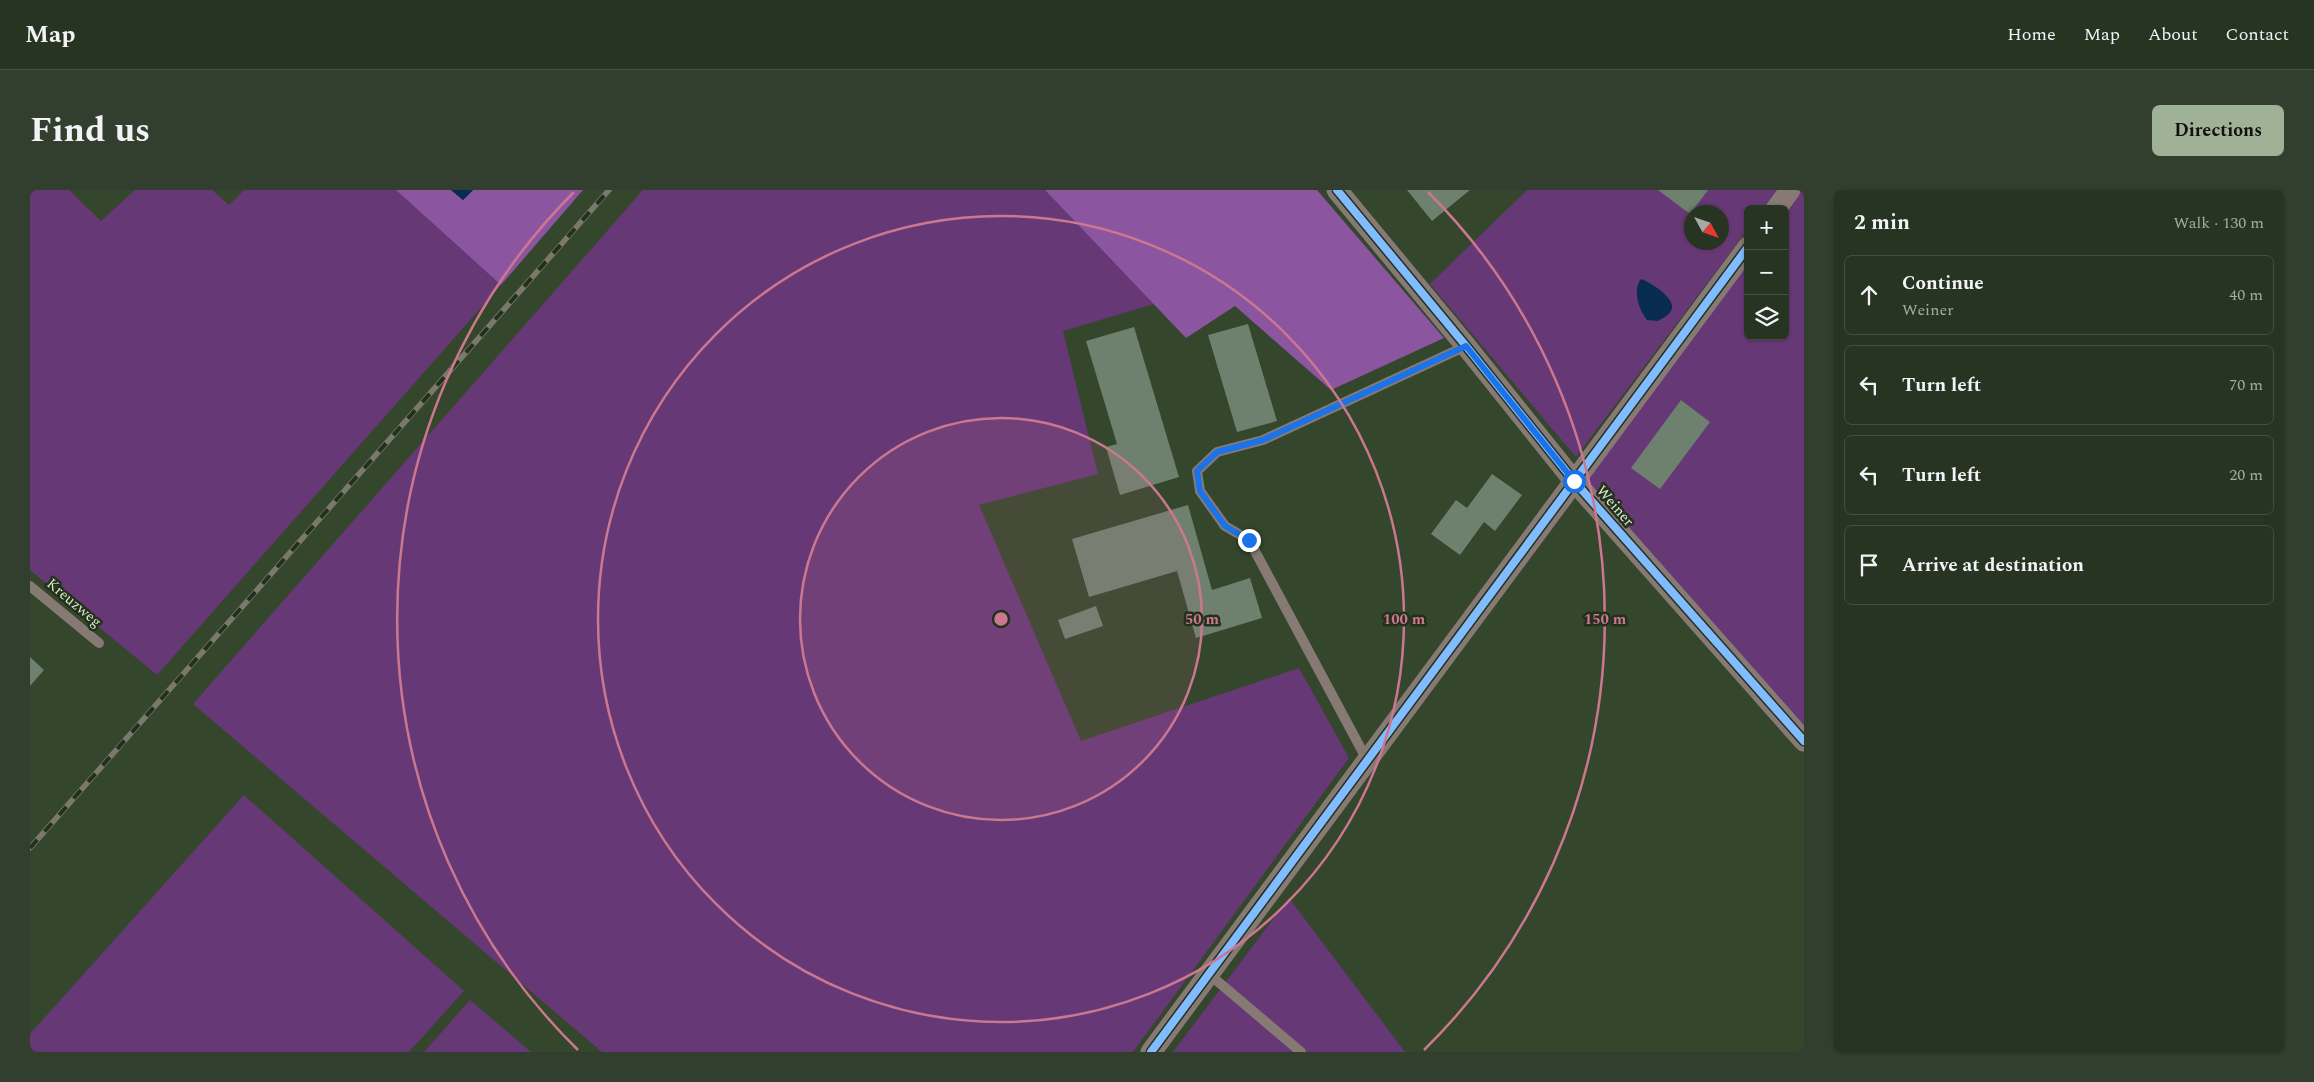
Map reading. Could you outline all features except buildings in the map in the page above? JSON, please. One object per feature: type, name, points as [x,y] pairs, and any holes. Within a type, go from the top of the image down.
[{"type":"street","name":"Weiner","points":[[1337,190],[1466,346],[1574,481],[1804,741]]},
{"type":"street","points":[[1779,205],[1790,190]]},
{"type":"street","points":[[1151,1052],[1746,250]]},
{"type":"lane","points":[[1367,760],[1249,540],[1225,526],[1200,491],[1197,471],[1217,452],[1263,440],[1466,346]]},
{"type":"lane","name":"Kreuzweg","points":[[30,586],[99,643]]},
{"type":"lane","points":[[1209,974],[1301,1052]]},
{"type":"shaded area","points":[[30,190],[69,190],[101,221],[135,190],[212,190],[229,205],[244,190],[396,190],[501,285],[157,675],[30,570]]},
{"type":"shaded area","points":[[396,190],[451,190],[463,200],[473,190],[583,190],[501,285]]},
{"type":"shaded area","points":[[643,190],[1045,190],[1154,304],[1063,331],[1098,474],[979,505],[1081,741],[1299,668],[1349,758],[1133,1052],[602,1052],[193,704]]},
{"type":"shaded area","points":[[1045,190],[1317,190],[1444,338],[1331,390],[1235,306],[1186,338]]},
{"type":"shaded area","points":[[1527,190],[1777,190],[1766,205],[1744,205],[1744,234],[1576,457],[1430,284]]},
{"type":"shaded area","points":[[1797,190],[1804,190],[1804,726],[1587,482],[1600,452],[1744,261],[1744,340],[1789,340],[1788,205]]},
{"type":"shaded area","points":[[244,795],[464,991],[409,1052],[30,1052],[30,1034]]},
{"type":"shaded area","points":[[1289,898],[1405,1052],[1173,1052]]},
{"type":"shaded area","points":[[470,1000],[531,1052],[424,1052]]},
{"type":"water","points":[[451,190],[473,190],[463,200]]},
{"type":"water","points":[[1641,279],[1661,290],[1672,304],[1670,312],[1658,321],[1647,320],[1641,311],[1637,289]]},
{"type":"railway","points":[[30,848],[609,190]]},
{"type":"cycle path","points":[[1337,190],[1466,346],[1574,481],[1804,741]]},
{"type":"cycle path","points":[[1151,1052],[1746,250]]},
{"type":"route","points":[[1249,540],[1225,526],[1200,491],[1197,471],[1217,452],[1263,440],[1466,346],[1574,481]]}]
